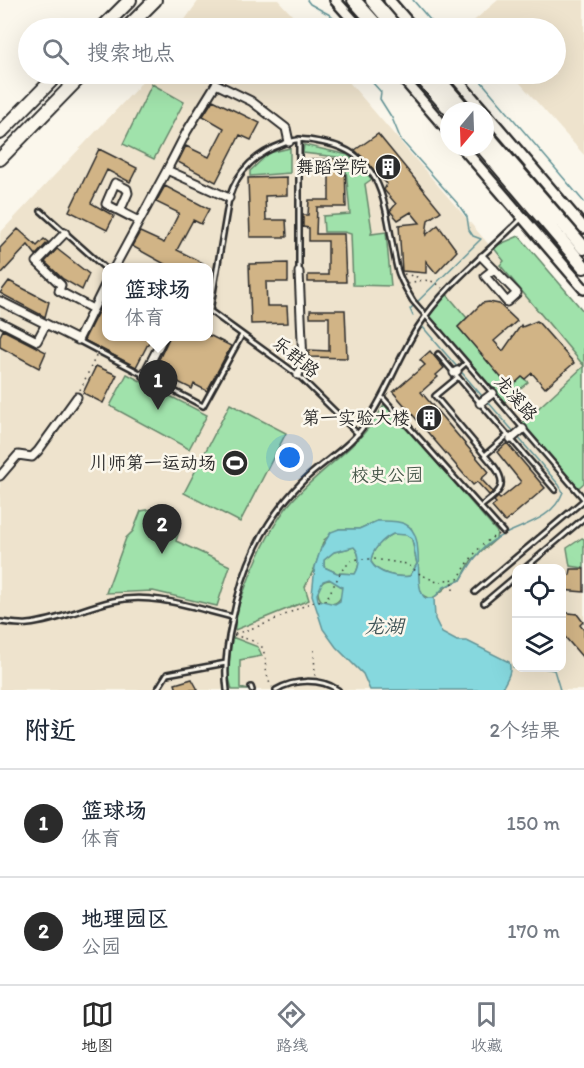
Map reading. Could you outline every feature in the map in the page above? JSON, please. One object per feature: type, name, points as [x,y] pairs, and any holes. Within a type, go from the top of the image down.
[{"type":"highway","points":[[112,18],[130,0]]},
{"type":"highway","points":[[137,18],[155,0]]},
{"type":"highway","points":[[354,0],[370,18]]},
{"type":"highway","points":[[372,0],[387,18]]},
{"type":"highway","points":[[0,133],[48,84]]},
{"type":"highway","points":[[0,159],[73,84]]},
{"type":"highway","points":[[427,84],[443,102]]},
{"type":"highway","points":[[443,84],[458,102]]},
{"type":"highway","points":[[494,143],[584,248]]},
{"type":"highway","points":[[490,156],[584,267]]},
{"type":"street","points":[[335,0],[351,18]]},
{"type":"street","points":[[389,0],[404,18]]},
{"type":"street","points":[[116,263],[187,131],[216,84],[251,101],[286,128],[289,142]]},
{"type":"street","points":[[408,84],[440,122]]},
{"type":"street","points":[[460,84],[476,102]]},
{"type":"street","points":[[494,124],[584,228]]},
{"type":"street","points":[[470,156],[584,289]]},
{"type":"street","points":[[167,170],[229,198]]},
{"type":"street","points":[[120,211],[139,221]]},
{"type":"street","points":[[65,233],[37,262],[61,285],[59,291],[93,309]]},
{"type":"street","points":[[482,257],[494,269],[517,293],[507,302],[485,276],[494,269]]},
{"type":"street","points":[[298,272],[303,363],[298,375]]},
{"type":"street","points":[[0,301],[78,340],[102,291]]},
{"type":"street","points":[[0,322],[37,341],[46,324]]},
{"type":"street","points":[[144,375],[161,341]]},
{"type":"street","points":[[0,476],[18,455],[32,457],[38,451],[77,397]]},
{"type":"lane","points":[[298,272],[299,139]]},
{"type":"lane","points":[[213,288],[233,184],[248,165],[266,150],[299,139],[340,146],[365,164],[380,184],[400,275],[405,286]]},
{"type":"lane","points":[[41,211],[102,266]]},
{"type":"lane","points":[[227,690],[226,663],[238,589],[261,536],[279,507],[304,481],[358,434],[383,398],[416,329],[425,316],[444,291],[522,218]]},
{"type":"lane","name":"龙溪路","points":[[405,286],[413,301],[466,363],[486,399],[515,434],[584,499]]},
{"type":"lane","name":"乐群路","points":[[213,314],[298,375],[358,434]]},
{"type":"lane","points":[[78,340],[203,406],[242,335]]},
{"type":"lane","points":[[438,354],[486,399],[515,434],[555,490]]},
{"type":"lane","points":[[466,363],[435,396],[498,471],[502,486],[480,507]]},
{"type":"lane","points":[[383,398],[502,531]]},
{"type":"lane","points":[[485,455],[515,434]]},
{"type":"lane","points":[[475,592],[584,499]]},
{"type":"lane","points":[[530,564],[584,518]]},
{"type":"lane","points":[[484,603],[512,579]]},
{"type":"lane","points":[[0,622],[26,624],[53,619],[114,600],[145,598],[174,602],[232,617]]},
{"type":"lane","points":[[158,690],[167,674],[226,663]]},
{"type":"lane","points":[[275,690],[290,683],[315,683],[338,690]]},
{"type":"path","points":[[400,275],[407,274],[422,281]]},
{"type":"path","points":[[405,286],[413,282],[434,281],[444,291]]},
{"type":"path","points":[[77,397],[99,351]]},
{"type":"path","points":[[231,636],[268,623],[312,602],[328,598],[346,565],[358,559],[407,564],[420,574],[439,583],[458,579],[467,563],[480,548],[502,531]]},
{"type":"path","points":[[453,579],[453,590]]},
{"type":"path","points":[[231,636],[261,645],[265,651],[265,672],[275,690]]},
{"type":"path","points":[[314,650],[315,683]]},
{"type":"shaded area","points":[[199,0],[278,0],[295,18],[186,18]]},
{"type":"shaded area","points":[[498,0],[584,0],[584,155],[521,84],[566,84],[566,18],[477,18]]},
{"type":"shaded area","points":[[140,84],[351,84],[584,355],[584,690],[0,690],[0,233]]},
{"type":"green space","points":[[152,84],[184,102],[154,159],[123,144]]},
{"type":"green space","points":[[304,145],[348,155],[372,179],[365,184],[371,234],[386,232],[391,286],[353,285],[351,234],[324,232],[323,216],[350,214],[345,158],[303,153]]},
{"type":"green space","points":[[290,148],[290,173],[250,176],[250,171],[269,153]]},
{"type":"green space","points":[[519,236],[584,312],[584,366],[500,265],[504,261],[493,247]]},
{"type":"green space","points":[[444,291],[467,318],[458,327],[510,387],[522,377],[528,382],[502,404],[425,316]]},
{"type":"green space","points":[[584,366],[584,483],[576,490],[520,425]]},
{"type":"green space","points":[[127,374],[207,415],[189,449],[110,406]]},
{"type":"green space","name":"校史公园","points":[[385,403],[497,532],[496,539],[471,561],[461,580],[451,584],[430,599],[422,595],[419,586],[417,545],[411,528],[377,521],[359,529],[339,529],[324,540],[305,587],[309,600],[235,630],[236,614],[242,597],[260,553],[277,521],[303,489],[366,431]]},
{"type":"green space","name":"川师第一运动场","points":[[230,404],[286,433],[240,522],[184,493]]},
{"type":"green space","points":[[159,508],[179,531],[176,541],[230,566],[217,606],[153,591],[106,593],[126,538],[133,531],[141,511]]},
{"type":"green space","points":[[393,534],[406,534],[412,539],[417,564],[410,576],[388,574],[378,570],[371,562],[378,545]]},
{"type":"green space","points":[[582,538],[584,539],[584,568],[570,566],[567,548]]},
{"type":"green space","points":[[354,547],[359,560],[355,574],[337,573],[324,567],[324,560],[334,552]]},
{"type":"green space","points":[[325,580],[335,580],[342,587],[342,597],[335,604],[325,604],[318,597],[318,587]]},
{"type":"green space","points":[[232,637],[258,647],[262,656],[240,660],[240,688],[249,690],[232,690],[228,674]]},
{"type":"water","name":"龙湖","points":[[377,521],[395,521],[412,529],[418,548],[421,591],[425,598],[434,598],[435,619],[442,633],[457,641],[467,641],[509,662],[510,673],[501,690],[370,690],[363,674],[336,647],[323,629],[312,595],[315,567],[321,548],[331,532],[339,529],[359,529]],"holes":[[[393,534],[406,535],[412,539],[417,564],[410,576],[388,574],[378,570],[371,562],[378,545]],[[354,547],[359,560],[355,574],[337,573],[324,567],[324,560],[334,552]],[[329,579],[342,587],[340,601],[335,604],[318,600],[317,594],[323,581]]]},
{"type":"building","points":[[213,100],[260,123],[251,140],[240,135],[216,182],[178,162],[186,146],[209,157],[224,128],[203,116]]},
{"type":"building","points":[[378,134],[441,211],[428,220],[426,235],[438,225],[457,251],[436,273],[426,261],[426,273],[402,271],[399,225],[420,223],[411,212],[398,220],[390,211],[396,204],[384,190],[387,184],[355,150]]},
{"type":"building","points":[[99,149],[137,168],[130,182],[107,170],[91,203],[114,216],[107,230],[69,211]]},
{"type":"building","points":[[309,159],[345,159],[346,207],[317,207],[316,234],[344,234],[346,282],[308,282],[308,275],[328,275],[328,241],[309,241],[309,228],[303,227],[303,215],[308,215],[309,200],[329,200],[329,166],[309,166]]},
{"type":"building","points":[[287,177],[287,195],[265,196],[266,220],[286,220],[287,237],[250,237],[248,178]]},
{"type":"building","points":[[165,186],[209,209],[201,224],[193,220],[177,250],[203,263],[163,263],[132,246],[140,232],[164,243],[179,213],[156,202]]},
{"type":"building","points":[[18,229],[37,246],[44,239],[48,242],[36,255],[28,245],[0,275],[0,248]]},
{"type":"building","points":[[57,249],[89,274],[82,290],[63,279],[45,262]]},
{"type":"building","points":[[288,263],[288,282],[266,282],[267,306],[287,306],[288,323],[251,324],[249,264]]},
{"type":"building","points":[[9,281],[49,302],[45,317],[0,293]]},
{"type":"building","points":[[482,303],[499,304],[517,321],[494,341],[503,351],[521,325],[522,327],[537,321],[574,363],[545,388],[532,373],[525,379],[522,377],[510,388],[458,327]]},
{"type":"building","points":[[102,304],[102,341],[149,341],[136,367],[84,340]]},
{"type":"building","points":[[310,310],[345,310],[347,358],[309,357],[309,350],[329,351],[329,317],[310,317]]},
{"type":"building","points":[[3,330],[46,352],[39,368],[0,347],[0,336]]},
{"type":"building","points":[[213,337],[231,346],[207,391],[194,384],[192,389],[154,370],[168,341],[213,341]]},
{"type":"building","name":"第一实验大楼","points":[[430,351],[444,368],[436,375],[438,377],[421,392],[489,472],[481,479],[493,492],[489,495],[477,482],[473,485],[393,392],[425,365],[420,360]]},
{"type":"building","points":[[96,366],[117,375],[103,403],[83,393]]},
{"type":"building","points":[[507,443],[545,488],[505,522],[492,507],[496,503],[494,501],[498,497],[500,499],[521,482],[497,452]]},
{"type":"building","points":[[571,569],[584,569],[584,592],[566,590],[566,575],[570,575]]},
{"type":"building","points":[[566,613],[577,614],[583,622],[580,625],[584,630],[584,659],[566,638]]},
{"type":"building","points":[[192,679],[198,690],[177,690],[175,684]]},
{"type":"waterway","points":[[307,0],[333,18]]},
{"type":"waterway","points":[[413,0],[428,18]]},
{"type":"waterway","points":[[374,84],[381,92],[380,99],[392,118],[401,140],[458,204],[467,217],[469,230],[473,236],[481,239],[410,309],[413,316]]},
{"type":"waterway","points":[[484,84],[584,202]]},
{"type":"waterway","points":[[421,325],[482,396]]},
{"type":"waterway","points":[[488,402],[514,432]]},
{"type":"waterway","points":[[434,598],[444,587],[461,580],[475,558],[488,544],[533,522],[551,510],[558,502],[563,492],[559,485],[517,436]]},
{"type":"waterway","points":[[555,672],[560,690]]},
{"type":"place","name":"舞蹈学院","points":[[388,167]]},
{"type":"place","name":"篮球场","points":[[158,410]]},
{"type":"place","name":"第一实验大楼","points":[[429,418]]},
{"type":"place","name":"川师第一运动场","points":[[235,463]]},
{"type":"place","name":"地理园区","points":[[162,554]]}]
